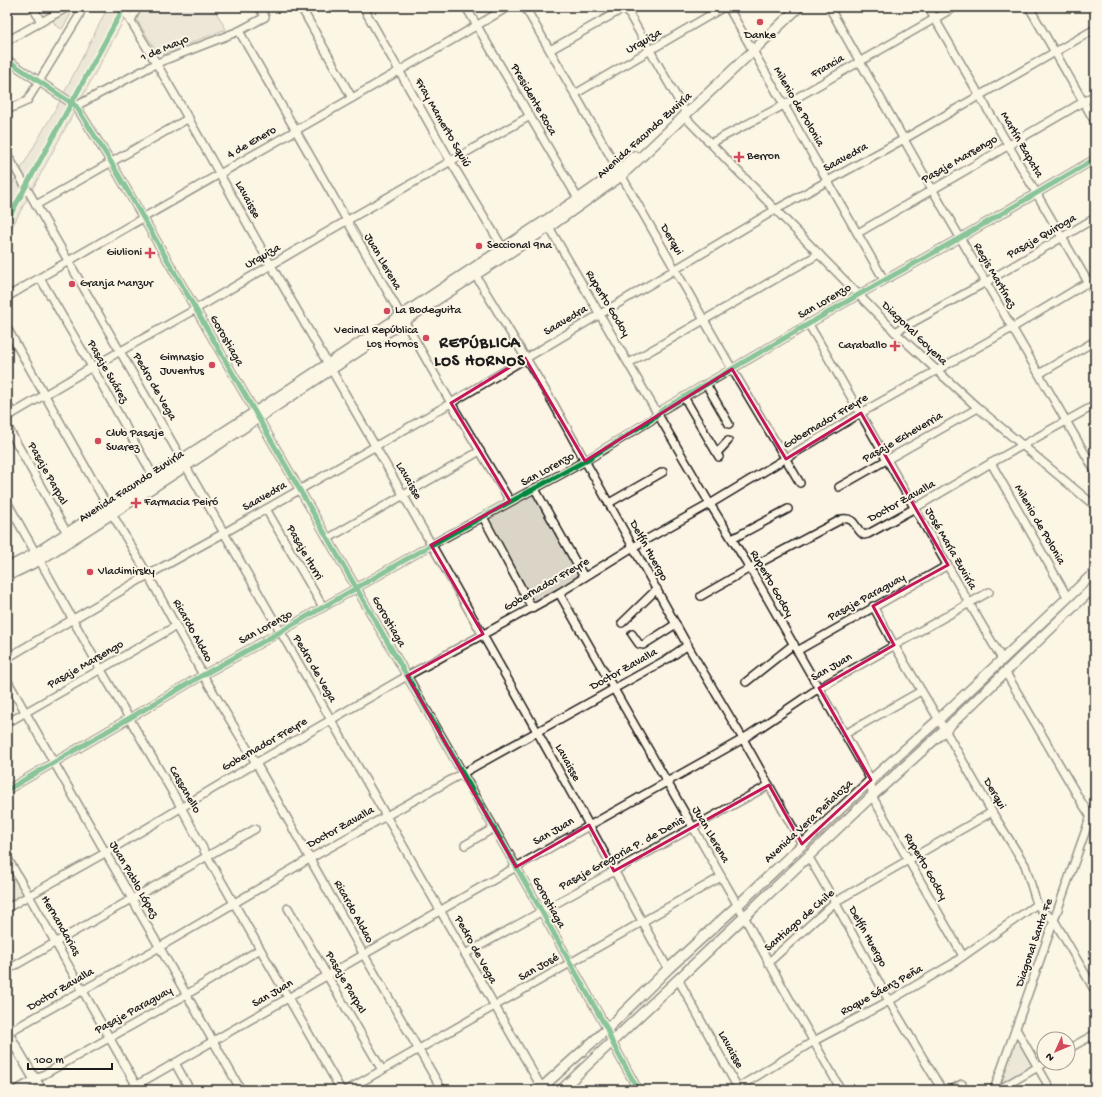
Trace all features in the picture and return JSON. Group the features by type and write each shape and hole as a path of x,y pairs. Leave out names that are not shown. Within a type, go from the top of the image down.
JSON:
{"main road":[{"name":"Avenida Facundo Zuviría","path":"7,576 257,415 402,318 474,272 549,227 580,202 620,174 752,48 791,7"},
{"name":"Avenida Facundo Zuviría","path":"752,48 799,7"},
{"name":"Avenida Facundo Zuviría","path":"474,272 503,248 580,202"},
{"name":"Avenida Facundo Zuviría","path":"7,568 38,556 67,533 110,511 154,477 184,462"},
{"name":"Avenida Vera Peñaloza","path":"541,1089 1095,572"},
{"name":"Avenida Vera Peñaloza","path":"561,1090 745,918 872,796 1006,673 1095,586"},
{"path":"7,1033 41,1090"}],"street":[{"path":"33,7 41,22"},
{"path":"7,41 68,7"},
{"path":"7,110 27,101 79,16 82,7"},
{"name":"Lavaisse","path":"122,7 189,118 271,265 483,634 668,969"},
{"path":"131,20 138,7"},
{"name":"1 de Mayo","path":"76,106 157,63 239,31 264,17 259,7"},
{"path":"301,7 352,98"},
{"name":"Fray Mamerto Squiú","path":"363,7 451,162 503,248"},
{"name":"Presidente Roca","path":"466,7 580,202"},
{"name":"4 de Enero","path":"7,298 295,130 400,72 508,7"},
{"name":"Derqui","path":"525,7 703,319 800,483"},
{"path":"550,50 626,7 685,113"},
{"name":"Urquiza","path":"575,94 724,7"},
{"name":"Milenio de Polonia","path":"728,7 884,280"},
{"name":"Regis Martínez","path":"829,7 960,238 1095,470"},
{"name":"Martín Zapata","path":"928,7 1095,294"},
{"name":"Francia","path":"711,143 784,105 955,7"},
{"path":"1029,7 1095,122"},
{"name":"Saavedra","path":"7,658 148,575 451,403 775,210 904,139 1095,29"},
{"name":"Juan Llerena","path":"239,31 346,221 510,502"},
{"path":"7,60 76,106"},
{"name":"Pasaje Marsengo","path":"858,233 1095,94"},
{"name":"Gorostiaga","path":"76,106 144,217 408,676 570,962 607,1029 612,1042 638,1090"},
{"name":"Diagonal Goyena","path":"685,113 711,143 775,210 895,332 978,408 1095,506"},
{"name":"Urquiza","path":"10,415 530,116"},
{"path":"36,204 189,118"},
{"name":"Pedro de Vega","path":"7,154 541,1089"},
{"name":"San Lorenzo","path":"7,790 54,764 203,675 431,545 535,489 652,420 662,410 858,294 960,238 1095,159"},
{"name":"Pasaje Quiroga","path":"895,332 986,282 1095,218"},
{"name":"Ruperto Godoy","path":"549,227 819,688 871,780 872,796 963,956"},
{"path":"629,363 703,319 819,254"},
{"name":"Delfín Huergo","path":"474,272 585,460 676,624 802,844"},
{"name":"Pasaje Suárez","path":"40,278 154,477"},
{"name":"Gobernador Freyre","path":"7,908 105,853 331,720 558,593 633,547 786,459 861,413 1012,328 1095,278"},
{"name":"José María Zuviría","path":"808,324 888,459 1002,659"},
{"name":"Ricardo Aldao","path":"7,328 110,511 148,575 203,675 311,858 364,955 442,1090"},
{"path":"1039,374 1095,341"},
{"path":"706,384 729,424"},
{"path":"684,397 718,455 728,441"},
{"path":"7,405 10,415"},
{"name":"Doctor Zavalla","path":"701,596 842,519 848,518 853,521 864,535 915,508 991,463 1095,405"},
{"name":"Pasaje Echeverria","path":"839,488 978,408"},
{"name":"Pasaje Parpal","path":"7,426 67,533"},
{"path":"329,538 480,451"},
{"name":"Milenio de Polonia","path":"991,463 1068,598"},
{"path":"609,503 662,472"},
{"path":"535,489 584,577"},
{"name":"Cassanello","path":"7,502 72,619 181,807 207,856 341,1090"},
{"name":"Pasaje Iturri","path":"266,509 323,607"},
{"path":"732,539 788,509"},
{"path":"483,517 532,608"},
{"name":"Pasaje Paraguay","path":"746,682 795,648 948,565"},
{"path":"622,622 657,590"},
{"name":"San Juan","path":"128,1090 138,1088 175,1063 589,825 743,739 819,688 989,592"},
{"name":"Juan Llerena","path":"558,593 745,918 768,963 841,1090"},
{"name":"Derqui","path":"874,606 894,645 992,812 1025,865 1037,904 1042,911 1054,920 1095,991"},
{"path":"632,634 639,644 642,645 676,624"},
{"name":"Pasaje Marsengo","path":"7,723 176,626"},
{"name":"Doctor Zavalla","path":"7,1033 158,948 311,858 669,658 688,645"},
{"path":"1006,673 1095,823"},
{"name":"Juan Pablo López","path":"7,680 240,1090"},
{"path":"845,734 921,691"},
{"name":"Pasaje Gregoria P. de Denis","path":"464,954 769,785"},
{"name":"Diagonal Santa Fe","path":"994,1090 1095,804"},
{"name":"Santiago de Chile","path":"768,963 835,902 992,812"},
{"path":"465,845 494,828"},
{"path":"7,970 255,829"},
{"name":"Delfín Huergo","path":"808,856 889,1001 942,1090"},
{"name":"Hernandarias","path":"7,857 57,942 138,1088"},
{"name":"San José","path":"347,1090 419,1051 570,962 721,877"},
{"name":"Roque Sáenz Peña","path":"737,1089 814,1041 889,1001 963,956 1037,904"},
{"name":"Pasaje Parpal","path":"288,908 382,1070"},
{"name":"Pasaje Paraguay","path":"16,1090 186,995 260,949"},
{"name":"Lavaisse","path":"678,980 737,1089"},
{"path":"1016,1029 1036,1064"},
{"path":"1076,1045 1095,1034"},
{"path":"175,1063 190,1090"},
{"path":"998,1090 1036,1068"},
{"path":"1040,1071 1051,1090"},
{"path":"951,1090 961,1087"}],"highlighted area":[{"path":"525,358 585,461 732,369 786,459 861,413 948,565 873,606 894,645 819,688 871,780 802,844 769,785 614,871 589,825 516,867 407,676 483,634 431,545 510,501 451,403"}],"shaded area":[{"path":"108,7 131,7 7,236 7,193 59,103"},
{"path":"141,7 213,7 226,29 163,54 155,49 135,17"},
{"path":"68,10 71,14 62,29 56,26 52,19"},
{"path":"533,493 581,578 535,604 487,519"},
{"path":"7,857 29,895 7,908"},
{"path":"1016,1034 1034,1065 1004,1083 1000,1081"}],"cycle path":[{"path":"7,221 124,7"},
{"path":"7,60 76,106 111,162 542,912 607,1029 612,1042 638,1090"},
{"path":"7,790 203,675 431,545 585,461 651,420 662,410 1095,159"}],"place":[{"name":"Danke","path":"760,22"},
{"name":"Berron","path":"739,157"},
{"name":"Seccional 9na","path":"479,246"},
{"name":"Giulioni","path":"150,253"},
{"name":"Granja Manzur","path":"72,284"},
{"name":"La Bodeguita","path":"387,311"},
{"name":"Vecinal República Los Hornos","path":"426,338"},
{"name":"Caraballo","path":"895,346"},
{"name":"Gimnasio Juventus","path":"212,365"},
{"name":"Club Pasaje Suarez","path":"98,441"},
{"name":"Farmacia Peiró","path":"136,503"},
{"name":"Vladimirsky","path":"90,572"}],"district":[{"name":"REPÚBLICA LOS HORNOS","path":"480,353"}]}
